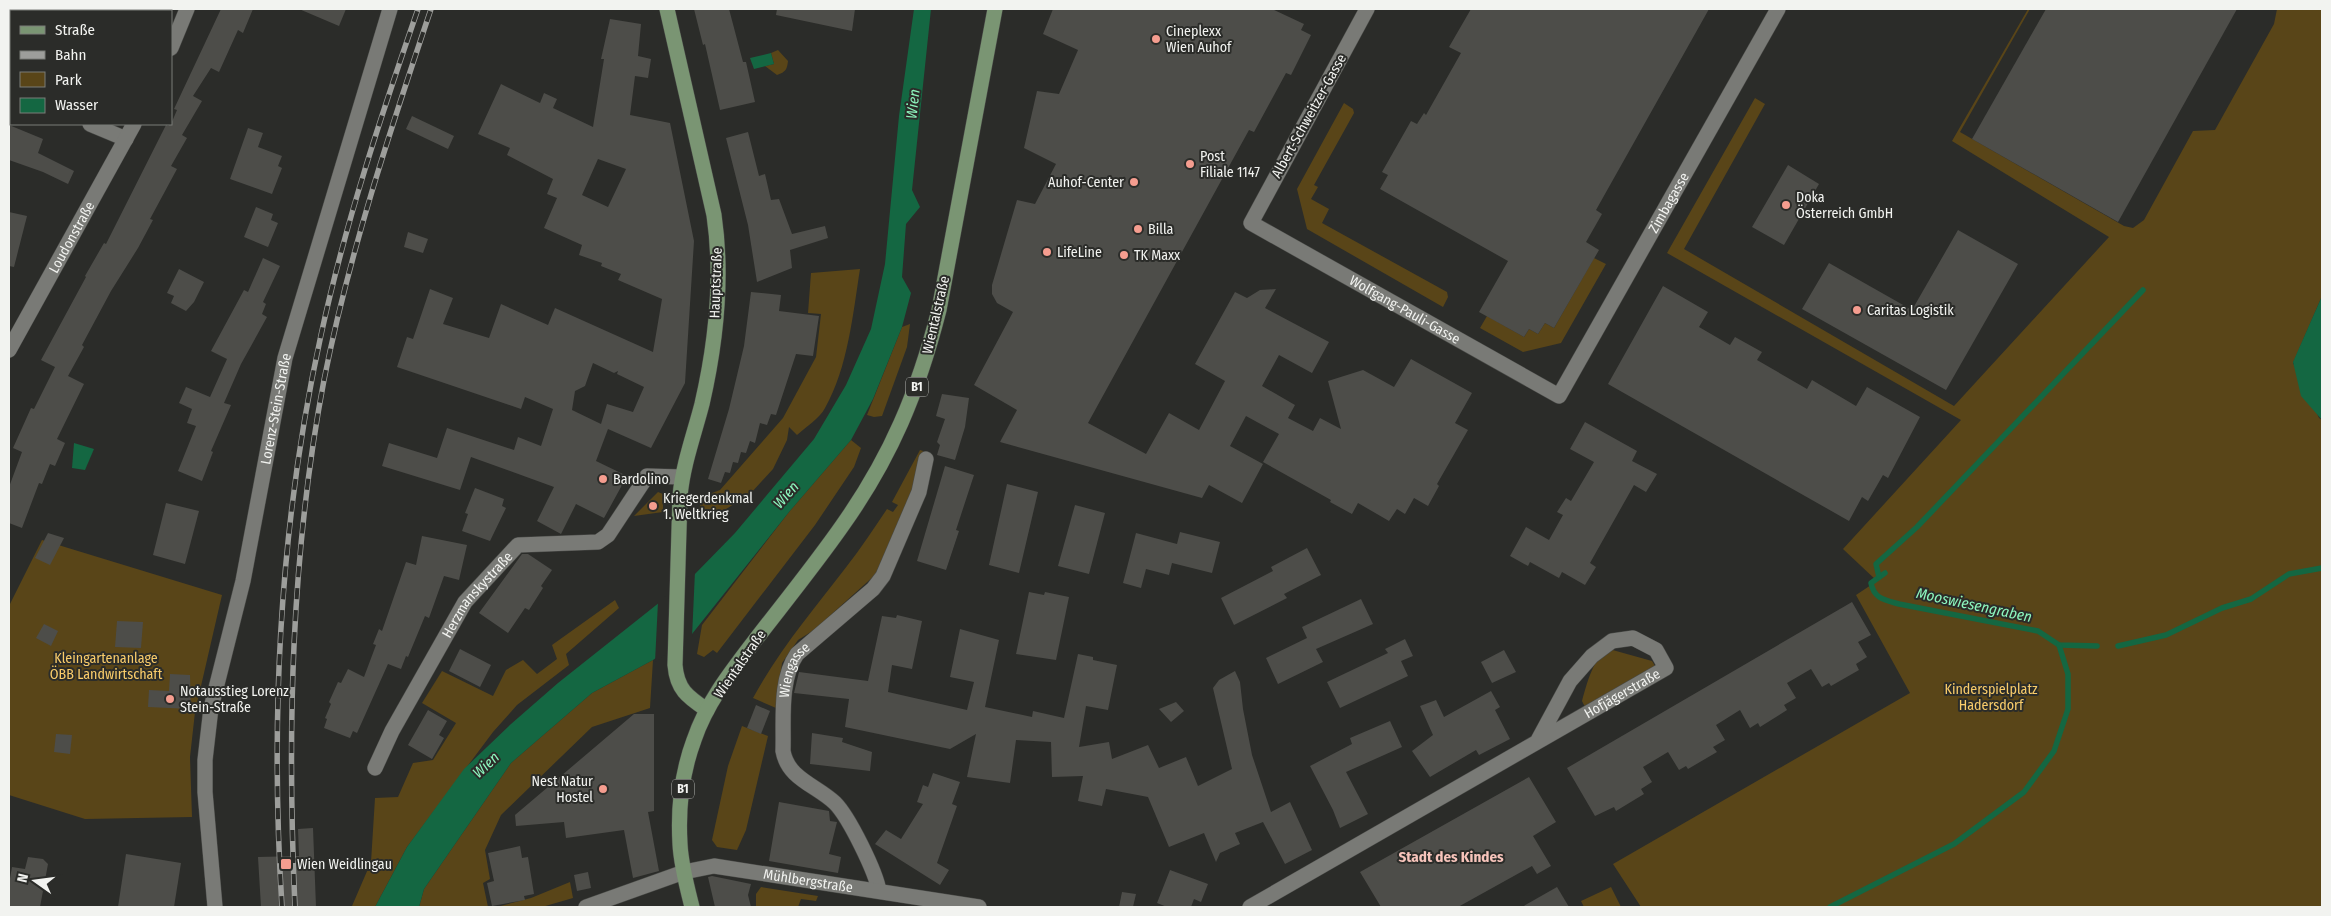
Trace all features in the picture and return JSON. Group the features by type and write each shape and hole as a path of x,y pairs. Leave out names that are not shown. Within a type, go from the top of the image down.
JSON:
{"main road":[{"name":"Hauptstraße","path":"666,9 718,239 713,341 702,404 682,477 675,665 679,686 707,710"},
{"name":"Wientalstraße","path":"707,710 734,668 842,527 877,472 904,420 927,357 939,310 995,9"},
{"name":"B1","path":"692,907 684,872 680,830 684,778 694,738 707,710"}],"street":[{"path":"172,46 188,9"},
{"name":"Lorenz-Stein-Straße","path":"215,907 205,760 211,708 243,581 285,358 390,9"},
{"name":"Albert-Schweitzer-Gasse","path":"1251,223 1367,9"},
{"name":"Zimbagasse","path":"1559,396 1778,9"},
{"path":"92,125 126,139"},
{"name":"Loudonstraße","path":"9,350 133,125"},
{"name":"Wolfgang-Pauli-Gasse","path":"1251,223 1559,396"},
{"name":"Wiengasse","path":"879,891 875,874 840,810 826,796 796,776 788,768 784,759 787,676 791,664 798,654 873,589 883,576 919,492 926,459"},
{"name":"Herzmanskystraße","path":"375,768 392,731 465,602 518,546 598,542 608,535 647,476 682,477"},
{"name":"Hofjägerstraße","path":"1250,907 1666,668 1656,650 1633,638 1612,641 1592,656 1570,681 1537,742"},
{"name":"Mühlbergstraße","path":"586,907 684,872 708,866 879,891 924,903"},
{"path":"924,903 979,907"}],"green space":[{"name":"Kinderspielplatz Hadersdorf","path":"2028,9 2030,9 1960,132 2124,226 2133,228 2144,220 2193,131 2215,130 2274,24 2277,9 2322,9 2322,296 2293,363 2319,418 2322,420 2322,907 1641,907 1613,864 1910,693 1856,595 1877,581 1843,549 1961,420 1667,253 1755,98 1765,104 1684,249 1954,406 2109,237 1952,141"},
{"path":"778,50 788,61 786,70 777,75 765,66 774,64 771,53"},
{"path":"1344,103 1353,109 1354,113 1314,185 1318,187 1311,199 1329,209 1322,223 1447,292 1448,297 1443,307 1307,229 1297,189"},
{"path":"1594,258 1606,264 1561,343 1523,352 1480,328 1487,316 1524,337 1529,329 1538,334 1545,323 1554,328"},
{"path":"860,269 852,322 844,358 833,392 823,412 797,435 789,427 787,440 773,469 751,493 720,513 698,511 704,496 720,490 783,418 816,357 821,314 808,313 811,273"},
{"path":"910,324 907,347 882,416 874,417 867,415 902,327"},
{"path":"851,440 861,448 854,467 815,525 717,653 713,650 704,657 697,654 702,625 789,512"},
{"path":"920,450 923,451 913,492 875,575 814,630 798,640 782,663 776,708 753,698 785,646 852,559 887,509 893,512 898,505 892,502"},
{"path":"658,492 663,494 663,512 634,516"},
{"name":"Kleingartenanlage ÖBB Landwirtschaft","path":"42,540 222,595 195,712 190,757 192,817 85,819 9,795 9,606"},
{"path":"615,600 619,608 566,654 569,665 517,705 493,732 407,847 375,907 352,906 371,862 375,798 398,797 413,763 433,760 456,723 422,703 442,671 493,696 506,670 523,660 537,674 557,659 552,645"},
{"path":"1609,649 1652,661 1655,666 1585,707 1582,701 1591,672 1599,658"},
{"path":"653,660 650,708 592,727 501,815 485,850 490,879 483,883 488,907 419,907 424,889 511,763 592,693"},
{"path":"742,726 768,736 746,830 737,850 717,847 712,840 728,766"},
{"path":"570,882 573,898 542,907 497,907 531,898"},
{"path":"761,887 818,896 816,901 801,899 798,907 756,907 756,894"},
{"path":"1611,887 1621,907 1584,907 1581,901"}],"water":[{"name":"Wien","path":"914,9 931,9 912,190 920,207 906,224 902,277 911,293 902,327 873,399 851,440 789,512 692,634 653,660 592,693 511,763 424,889 419,907 375,907 407,847 464,769 558,683 694,575 735,533 814,439 846,385 871,329 885,264 899,116"},
{"path":"771,53 774,64 754,69 750,58"},
{"path":"2322,296 2322,420 2301,396 2293,362"},
{"path":"74,443 94,449 85,470 72,468"}],"pier":[{"path":"695,571 692,637 655,662 658,602"}],"building":[{"path":"221,9 253,9 243,33 238,30 219,72 211,68 193,96 202,101 182,135 187,138 171,166 177,169 150,219 153,220 111,291 82,345 84,347 68,376 84,384 57,439 65,443 55,466 50,464 42,484 39,483 22,528 9,523 9,487 22,452 13,448 31,408 34,409 55,367 41,360 85,276 104,243 106,244 166,125 172,125 177,110 174,109"},
{"path":"299,9 346,9 339,26"},
{"path":"694,9 729,9 743,62 746,62 755,102 720,110 705,44 703,45"},
{"path":"777,9 855,9 852,31 776,15"},
{"path":"1053,9 1272,9 1304,24 1301,30 1311,35 1291,75 1286,73 1254,132 1249,130 1088,423 1146,454 1169,413 1199,430 1225,381 1195,364 1235,292 1247,298 1260,290 1276,289 1265,308 1329,342 1312,373 1279,355 1262,386 1295,405 1288,418 1313,431 1320,418 1341,429 1328,381 1363,370 1394,387 1411,359 1472,393 1455,423 1468,430 1437,484 1439,486 1428,506 1414,498 1405,514 1397,509 1389,521 1358,503 1352,514 1263,462 1279,434 1246,416 1230,446 1263,464 1242,503 1209,485 1202,498 1000,442 1017,410 974,385 1013,312 997,303 992,294 992,285 1017,200 1035,204 1056,164 1024,148 1037,91 1059,94 1078,50 1043,34"},
{"path":"1471,9 1709,9 1596,210 1602,214 1586,242 1599,250 1554,328 1545,323 1538,334 1529,329 1524,337 1479,312 1508,261 1380,189 1388,175 1382,172 1411,121 1417,124 1424,113 1426,115 1461,53 1449,47"},
{"path":"2046,9 2237,9 2118,222 1972,139"},
{"path":"610,19 641,24 638,56 651,59 648,78 635,76 630,115 670,123 694,241 685,383 651,448 608,429 596,461 627,476 604,518 576,504 561,534 537,521 554,487 471,457 460,490 382,466 389,443 437,458 447,428 514,450 518,437 541,446 553,409 525,397 521,409 397,367 407,337 413,339 430,289 453,298 443,324 489,338 501,304 548,325 555,308 653,352 662,299 618,280 621,274 601,266 602,263 579,255 582,245 544,228 557,198 547,194 553,179 507,155 510,148 478,134 501,84 540,103 544,93 557,99 553,108 593,127 604,59 601,59","holes":["598,159 626,169 608,207 582,195","593,363 614,373 618,371 617,374 644,387 633,412 607,404 601,424 572,410 575,391 585,386"]},
{"path":"412,116 454,136 448,149 406,129"},
{"path":"9,125 43,139 38,153 74,171 68,184 43,172 9,160"},
{"path":"248,128 263,133 258,147 282,156 278,166 282,168 272,194 230,179"},
{"path":"748,132 759,176 765,174 771,200 779,199 792,234 825,226 828,238 790,250 792,268 757,282 748,225 726,138"},
{"name":"Doka Österreich GmbH","path":"1788,165 1819,184 1784,245 1752,227"},
{"path":"256,207 273,214 271,220 278,223 268,247 244,237"},
{"path":"9,212 27,216 14,267 9,266"},
{"name":"Caritas Logistik","path":"1958,230 2018,264 1946,390 1802,309 1829,263 1912,310"},
{"path":"408,232 428,239 423,253 404,247"},
{"path":"263,258 280,266 263,302 266,304 262,314 267,317 241,364 224,403 231,405 211,451 213,452 202,481 178,471 196,426 187,423 192,409 179,403 186,387 210,397 227,359 211,351 244,290 248,292"},
{"path":"179,269 204,282 194,302 186,311 171,303 174,296 167,293"},
{"path":"1663,286 1708,312 1699,327 1730,345 1735,337 1762,352 1757,360 1807,389 1812,380 1856,406 1867,387 1920,417 1888,478 1883,475 1868,501 1862,497 1849,521 1608,384"},
{"path":"751,292 781,295 779,311 819,316 813,356 796,354 776,415 771,414 767,425 760,423 755,443 750,441 746,453 741,452 738,463 733,462 730,473 725,472 721,483 708,479 729,409 744,346"},
{"path":"942,394 969,398 965,427 955,460 937,455 940,445 937,442 945,419 936,416"},
{"path":"1585,422 1637,451 1632,461 1657,474 1646,492 1634,485 1590,563 1596,567 1585,585 1562,572 1559,578 1530,562 1528,566 1510,556 1526,527 1549,540 1563,515 1557,512 1566,498 1571,501 1594,462 1570,449"},
{"path":"945,466 974,475 956,530 959,531 946,570 917,561"},
{"path":"1007,484 1038,492 1019,573 989,565"},
{"path":"475,488 504,499 502,506 506,508 490,541 462,531 468,514 465,513"},
{"path":"166,503 199,511 185,564 153,555"},
{"path":"1075,505 1105,513 1089,574 1058,566"},
{"path":"1180,532 1220,542 1212,573 1172,563 1169,575 1146,569 1141,588 1123,583 1136,533 1177,544"},
{"path":"48,533 64,538 50,565 35,558"},
{"path":"422,536 467,545 459,580 444,576 429,618 425,616 408,657 406,656 401,669 388,664 357,733 353,731 350,738 324,728 327,719 325,718 331,704 329,702 338,682 341,683 348,669 364,677 376,645 373,644 379,629 382,631 406,562 416,565"},
{"path":"1307,548 1321,575 1284,594 1287,598 1234,625 1221,598 1273,571 1271,567"},
{"path":"522,554 528,554 552,570 541,586 543,588 529,610 525,608 508,633 479,613"},
{"path":"1029,592 1044,595 1045,592 1069,597 1056,660 1016,654"},
{"path":"1361,599 1373,624 1316,649 1323,662 1278,684 1266,658 1307,638 1302,627"},
{"path":"1852,602 1871,635 1858,642 1867,657 1856,664 1859,670 1831,686 1829,683 1822,687 1811,669 1787,683 1796,698 1784,705 1787,710 1760,727 1758,723 1750,728 1740,710 1716,725 1725,740 1713,747 1717,752 1688,769 1686,766 1679,770 1668,752 1643,767 1652,782 1641,789 1644,794 1616,811 1614,807 1595,816 1567,768"},
{"path":"897,615 922,621 912,669 892,665 888,692 967,710 974,682 950,677 960,629 999,640 985,707 1032,717 1033,711 1064,718 1078,654 1093,657 1093,660 1117,665 1108,710 1086,706 1079,747 1109,742 1112,759 1148,745 1159,768 1186,757 1198,786 1232,769 1213,688 1219,680 1235,671 1240,682 1252,755 1271,812 1290,802 1312,850 1285,864 1263,822 1235,833 1240,844 1220,853 1216,862 1204,833 1169,847 1148,797 1106,789 1102,806 1078,801 1083,776 1052,777 1051,742 1016,740 1010,783 967,777 976,734 950,749 845,727 849,699 794,693 799,672 868,681 882,616 896,618"},
{"path":"117,621 143,622 141,648 115,647"},
{"path":"44,624 58,631 51,646 36,638"},
{"path":"1405,639 1413,656 1401,661 1408,676 1340,708 1327,682 1388,653 1385,649"},
{"path":"460,649 491,665 480,687 449,671"},
{"path":"1504,650 1516,672 1492,683 1481,662"},
{"name":"Notausstieg Lorenz Stein-Straße","path":"170,674 190,675 191,709 148,707 149,690 169,691"},
{"path":"1491,691 1500,707 1495,710 1510,739 1479,755 1476,750 1430,777 1412,751 1433,735 1420,706 1436,700 1444,717"},
{"path":"1176,702 1184,711 1171,722 1159,709"},
{"path":"756,705 770,711 761,734 747,728"},
{"path":"428,710 447,721 439,735 444,738 432,759 408,745"},
{"path":"634,714 654,714 654,811 648,812 659,871 633,878 624,830 566,838 564,822 516,826 515,815"},
{"path":"1390,721 1402,747 1346,772 1368,814 1340,828 1333,810 1310,766 1352,744 1350,738"},
{"path":"812,733 843,738 842,742 872,752 870,771 810,764"},
{"path":"56,734 72,735 70,754 54,752"},
{"path":"933,773 960,782 952,804 957,806 937,863 949,870 940,885 875,844 886,830 901,839 923,804 917,802 923,785 928,787"},
{"path":"1529,777 1556,822 1533,836 1551,866 1537,874 1532,866 1458,907 1381,907 1360,872"},
{"path":"779,802 829,811 830,821 837,822 829,854 841,857 838,873 769,861"},
{"path":"313,828 316,907 261,907 258,857 299,856 298,829"},
{"path":"520,846 522,858 528,857 534,894 524,896 525,900 492,906 487,883 494,881 488,853"},
{"path":"126,854 181,863 174,907 118,907"},
{"path":"28,857 43,859 48,864 40,907 9,907 9,884 12,867 25,869"},
{"path":"1170,870 1208,884 1201,902 1194,899 1191,907 1167,907 1157,903"},
{"path":"588,872 591,888 577,891 574,875"},
{"path":"712,876 751,884 748,895 751,907 715,907 708,877"},
{"path":"1557,887 1569,907 1522,907"},
{"path":"1122,892 1136,894 1133,907 1119,907"}],"waterway":[{"path":"1879,577 1876,564 1917,527 2143,290"},
{"name":"Mooswiesengraben","path":"2118,646 2166,635 2222,608 2251,599 2289,574 2322,568"},
{"name":"Mooswiesengraben","path":"1885,573 1871,583 1877,596 1885,600 2038,631 2059,645 2097,646"},
{"path":"1830,907 1954,844 2024,792 2054,751 2068,709 2068,674 2059,645"}],"railway":[{"path":"282,907 277,764 278,692 287,548 296,477 307,405 321,335 341,252 377,130 418,9"},
{"path":"295,907 292,775 294,643 304,511 313,445 334,333 358,239 431,9"}],"place":[{"name":"Cineplexx Wien Auhof","path":"1156,39"},
{"name":"Post Filiale 1147","path":"1190,164"},
{"name":"Auhof-Center","path":"1134,182"},
{"name":"Doka Österreich GmbH","path":"1786,205"},
{"name":"Billa","path":"1138,229"},
{"name":"LifeLine","path":"1047,252"},
{"name":"TK Maxx","path":"1124,255"},
{"name":"Caritas Logistik","path":"1857,310"},
{"name":"Bardolino","path":"603,479"},
{"name":"Kriegerdenkmal 1. Weltkrieg","path":"653,506"},
{"name":"Notausstieg Lorenz Stein-Straße","path":"170,699"},
{"name":"Nest Natur Hostel","path":"603,789"},
{"name":"Wien Weidlingau","path":"286,864"}],"district":[{"name":"Stadt des Kindes","path":"1451,857"}]}
